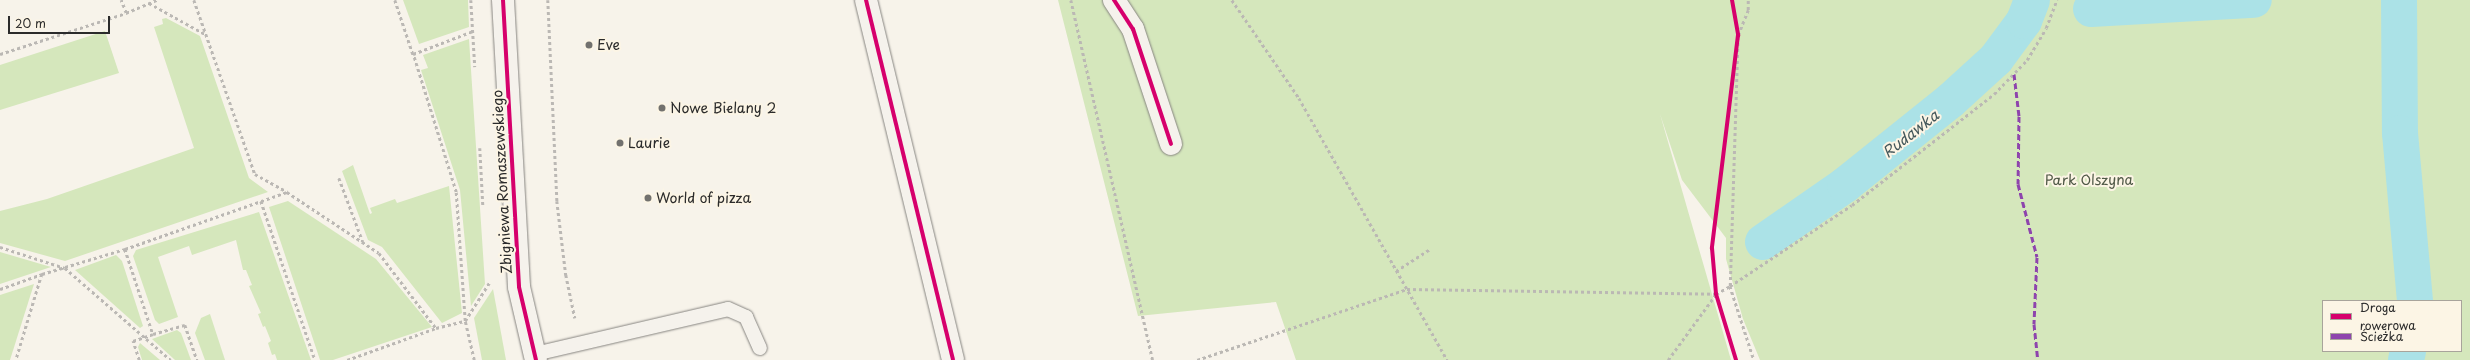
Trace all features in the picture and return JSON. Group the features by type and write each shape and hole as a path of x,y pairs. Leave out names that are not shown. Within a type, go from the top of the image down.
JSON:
{"street":[{"name":"Zbigniewa Romaszewskiego","path":"503,0 519,287 535,357"},
{"path":"866,0 953,360"},
{"path":"1114,0 1133,29 1171,144"}],"lane":[{"path":"535,357 580,343 728,309 746,317 760,348"}],"path":[{"path":"121,0 126,13"},
{"path":"0,54 126,13 157,0"},
{"path":"194,0 255,174 288,192 379,253 436,328"},
{"path":"395,0 456,192 464,321 474,360"},
{"path":"471,0 476,69"},
{"path":"548,0 557,201 566,275 580,343"},
{"path":"1071,0 1153,360"},
{"path":"1232,0 1299,98 1447,360"},
{"path":"1730,98 1738,35 1748,10 1748,0"},
{"path":"1668,360 1716,294 1852,205 1994,94 2027,60 2046,28 2057,0"},
{"path":"149,3 206,34"},
{"path":"413,54 473,31"},
{"path":"1738,35 1730,286 1754,360"},
{"path":"480,144 484,212"},
{"path":"339,178 363,242"},
{"path":"0,289 42,274 125,249 288,192"},
{"path":"261,201 315,360"},
{"path":"0,247 65,268 170,360"},
{"path":"125,249 153,334"},
{"path":"1396,271 1430,249"},
{"path":"16,360 42,274"},
{"path":"347,360 436,328 464,321 490,282"},
{"path":"1715,286 1718,301"},
{"path":"1197,360 1407,289 1716,294"},
{"path":"139,360 133,341 185,326 197,360"}],"green space":[{"path":"403,0 468,0 469,27 419,44"},
{"name":"Park Olszyna","path":"1058,0 2470,0 2470,360 1760,360 1743,319 1726,259 1726,238 1682,180 1660,114 1731,360 1296,360 1276,302 1138,316"},
{"path":"166,18 200,36 249,178 268,192 65,261 0,243 0,211 47,199 194,148 154,27 163,24 162,19"},
{"path":"105,31 119,73 0,110 0,65"},
{"path":"469,39 485,284 471,306 460,190 421,70 428,68 423,55"},
{"path":"353,165 370,214 372,213 370,208 395,199 397,203 449,186 462,313 442,323 382,247 368,240 342,171"},
{"path":"288,201 376,259 432,327 333,360 320,360 269,207"},
{"path":"259,212 311,360 277,360 275,354 272,355 268,343 271,341 258,314 261,313 249,286 252,285 246,270 243,270 236,240 192,255 189,246 158,257 178,317 159,324 155,320 133,256 136,250"},
{"path":"0,252 51,267 0,284"},
{"path":"116,255 122,261 143,326 140,328 75,270"},
{"path":"34,284 10,360 0,360 0,295"},
{"path":"493,289 506,360 482,360 474,318"},
{"path":"210,314 225,360 205,360 195,333 201,318"},
{"path":"177,330 181,333 191,360 175,360 152,339"},
{"path":"140,343 160,360 142,360 138,347"}],"waterway":[{"name":"Rudawka","path":"1763,242 1845,185 1950,101 1996,59 2024,21 2032,0"},
{"path":"2091,9 2254,0"},
{"path":"2399,0 2400,133 2415,300"},
{"path":"2406,360 2408,352"}],"marked path":[{"path":"2014,74 2019,116 2018,184 2037,257 2034,324 2038,360"}],"cycle path":[{"path":"503,0 519,287 536,360"},
{"path":"866,0 953,360"},
{"path":"1114,0 1133,29 1171,144"},
{"path":"1732,0 1738,35 1712,248 1716,294 1736,360"}],"place":[{"name":"Eve","path":"589,45"},
{"name":"Nowe Bielany 2","path":"662,108"},
{"name":"Laurie","path":"620,143"},
{"name":"World of pizza","path":"648,198"}]}
